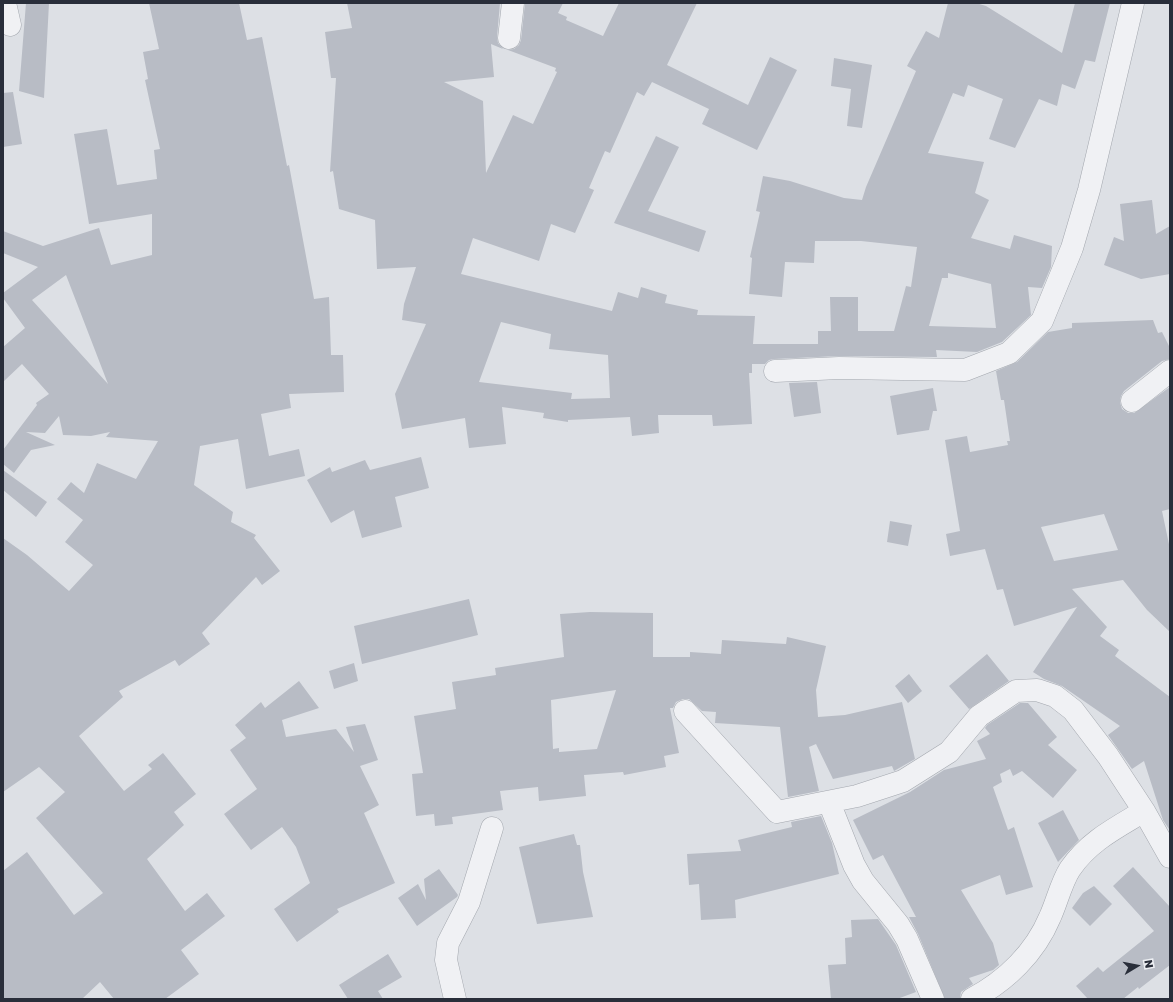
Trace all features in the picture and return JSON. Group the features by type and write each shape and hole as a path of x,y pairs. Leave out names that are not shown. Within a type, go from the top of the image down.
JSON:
{"street":[{"path":"5,3 10,25"},
{"path":"509,38 513,3"},
{"path":"776,371 839,368 965,370 1008,353 1042,321 1072,248 1089,190 1134,3"},
{"path":"1132,401 1170,371"},
{"path":"685,711 777,812 857,796 903,781 949,752 979,716 1016,691 1037,690 1055,696 1073,710 1108,756 1144,811 1170,857"},
{"path":"829,802 854,865 863,881 898,924 907,939 933,999"},
{"path":"986,996 1029,954 1042,935 1070,870 1093,842 1144,811"},
{"path":"456,999 450,982 446,960 448,943 469,902 492,828"}],"building":[{"path":"26,3 49,3 44,98 19,91"},
{"path":"149,3 239,3 247,40 262,37 287,166 289,165 314,299 329,297 331,355 343,355 344,392 289,394 291,408 261,414 269,456 299,449 305,476 246,489 238,439 200,446 194,485 233,512 231,522 256,535 254,538 280,571 262,585 256,577 202,633 210,644 179,666 175,660 119,691 123,697 79,736 124,791 152,769 148,765 163,753 196,794 174,812 184,825 147,859 185,911 207,893 225,916 181,950 199,974 165,999 114,999 100,982 82,999 3,999 3,871 27,852 74,915 103,893 36,818 65,792 39,767 3,792 3,538 27,555 69,591 93,565 65,542 83,520 57,499 71,482 84,493 97,463 136,479 158,441 106,437 110,432 91,436 63,435 59,416 45,433 26,432 55,445 31,450 14,473 3,464 3,450 37,405 36,403 49,394 22,364 3,382 3,347 25,328 3,298 3,293 38,267 3,253 3,231 43,246 99,228 111,265 152,255 152,214 89,224 74,134 107,129 117,185 157,179 154,150 160,149 145,80 148,79 143,52 159,49","holes":["66,275 108,384 32,300"]},
{"path":"347,3 500,3 497,37 498,43 503,49 491,44 494,77 444,82 483,101 486,173 513,115 533,124 557,72 555,71 556,68 508,50 514,49 519,45 521,40 525,3 563,3 558,13 567,17 566,20 603,36 619,3 697,3 667,65 748,105 770,57 797,70 757,150 702,124 709,109 652,82 644,96 637,92 610,153 605,151 589,188 594,190 575,233 551,224 539,261 473,238 461,274 612,311 618,292 638,298 641,287 667,295 665,303 698,310 697,315 755,316 753,344 818,344 818,331 831,331 830,297 858,297 858,331 894,331 906,286 911,287 917,247 861,241 815,241 814,263 785,262 782,297 749,294 752,258 750,257 760,212 756,211 763,176 790,181 844,198 862,200 866,187 916,71 907,66 926,31 939,38 948,3 976,3 986,6 1062,53 1075,3 1110,3 1095,62 1085,60 1075,89 1062,84 1057,106 1039,99 1015,148 989,139 1003,99 968,85 964,97 953,93 928,153 984,162 975,193 989,200 971,238 1010,249 1014,235 1052,246 1051,267 1042,288 1028,287 1031,315 1002,342 977,352 936,350 937,357 838,356 774,359 769,360 765,364 752,364 752,373 749,373 752,424 713,426 712,415 658,415 659,433 632,436 630,417 568,420 568,422 543,418 544,413 502,407 506,444 469,448 465,418 402,429 395,394 426,324 402,320 404,304 416,267 377,269 375,220 339,209 333,171 330,172 336,78 331,78 325,32 352,28","holes":["948,273 991,284 996,328 929,326 942,278 948,278","501,322 551,334 549,349 608,355 610,398 571,399 572,393 479,382"]},
{"path":"834,58 872,65 862,128 847,126 851,89 831,86"},
{"path":"13,92 22,144 3,147 3,93"},
{"path":"656,136 679,147 648,211 706,231 699,252 614,223"},
{"path":"1152,200 1156,234 1170,226 1170,274 1141,279 1104,265 1114,237 1124,241 1120,204"},
{"path":"1153,320 1158,333 1162,332 1170,348 1170,359 1162,361 1124,391 1120,402 1122,409 1128,413 1134,413 1170,387 1170,509 1162,511 1170,549 1170,632 1147,610 1123,580 1072,589 1107,627 1100,636 1119,650 1115,656 1170,697 1169,829 1163,820 1144,761 1132,769 1108,735 1120,726 1062,686 1044,679 1033,672 1077,607 1014,626 1003,589 997,590 985,549 950,556 946,534 960,531 945,440 967,436 970,452 1008,445 1007,441 1010,441 1004,400 1001,400 996,371 1017,362 1048,332 1072,328 1072,323","holes":["1104,514 1118,550 1054,561 1041,527"]},
{"path":"817,382 821,413 794,417 789,383"},
{"path":"933,388 937,411 933,411 929,430 897,435 890,396"},
{"path":"421,457 429,488 395,497 402,527 362,538 354,510 331,523 307,480 330,467 332,472 365,460 370,470"},
{"path":"3,470 47,502 36,517 3,490"},
{"path":"890,521 912,525 908,546 887,542"},
{"path":"469,599 478,635 362,664 354,626"},
{"path":"590,612 653,613 653,657 690,657 690,652 721,654 722,640 786,644 787,637 826,646 816,690 818,717 845,715 902,702 915,759 894,771 892,766 833,779 816,744 809,747 819,791 788,797 780,727 715,723 716,712 702,711 689,699 683,699 676,702 673,708 670,708 679,753 664,756 666,767 624,775 623,772 584,775 586,796 539,801 538,787 500,791 503,810 452,817 453,824 435,826 434,814 416,816 412,774 423,773 414,716 456,709 452,682 496,675 495,668 564,657 560,614","holes":["616,690 597,749 559,752 559,748 553,749 551,700"]},
{"path":"987,654 1009,681 969,709 949,686"},
{"path":"354,663 358,681 334,689 329,671"},
{"path":"909,674 922,691 908,703 895,686"},
{"path":"299,681 319,708 282,720 286,737 336,729 354,752 346,727 365,724 378,760 360,766 379,805 364,813 395,883 337,909 339,912 297,942 274,909 310,883 296,847 282,827 251,850 224,814 257,789 230,750 246,738 235,725 261,702 265,708"},
{"path":"1020,703 1028,703 1057,737 1048,745 1077,770 1053,798 1022,771 1013,776 1010,769 1000,774 1002,782 993,787 1008,830 1014,827 1033,887 1006,895 1000,875 961,890 993,943 999,965 993,970 969,978 973,984 961,992 960,999 945,999 918,934 909,917 916,917 883,855 873,860 853,820 910,792 944,770 986,759 977,741 990,734 985,728 987,725"},
{"path":"1063,810 1079,840 1058,862 1038,823"},
{"path":"821,816 832,843 839,874 735,900 736,918 701,920 699,884 689,885 687,854 741,851 738,840 792,827 791,822"},
{"path":"574,834 577,845 580,845 583,872 593,917 537,924 519,847"},
{"path":"1133,867 1170,907 1170,965 1139,989 1138,987 1123,999 1088,999 1076,986 1098,967 1103,972 1154,931 1113,886"},
{"path":"439,869 458,895 417,926 398,898 418,884 426,900 424,879"},
{"path":"1094,886 1112,904 1090,926 1072,908 1083,893"},
{"path":"878,919 896,945 916,992 897,999 831,999 828,965 846,964 845,938 852,937 851,920"},
{"path":"388,954 402,977 378,991 383,999 348,999 339,985"}]}
